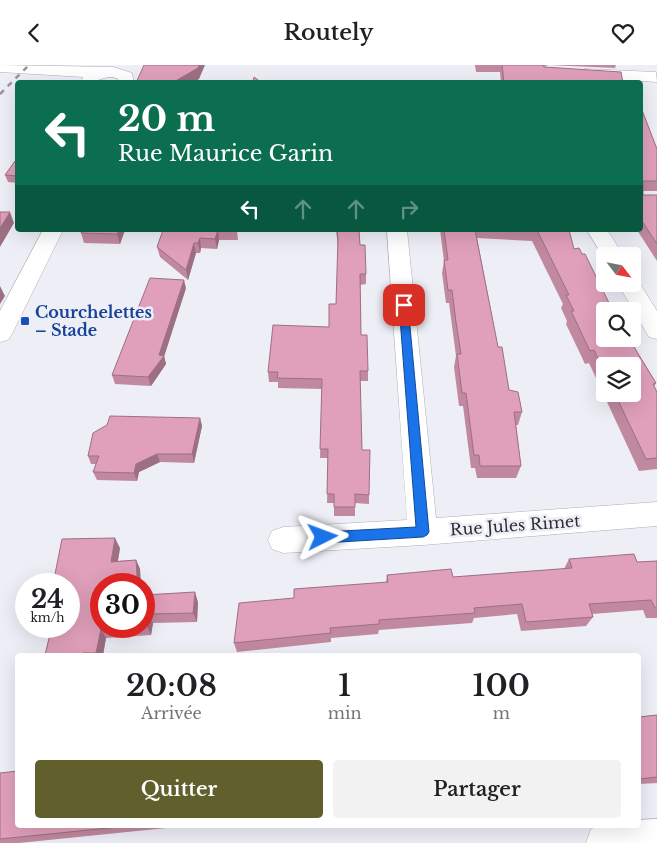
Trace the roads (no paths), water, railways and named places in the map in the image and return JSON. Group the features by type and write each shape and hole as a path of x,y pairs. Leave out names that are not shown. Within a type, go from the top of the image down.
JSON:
{"street":[{"path":"0,67 36,71 107,72 126,75 140,65"},
{"path":"36,71 70,80"},
{"path":"91,80 94,76 107,72"},
{"path":"568,73 655,74"},
{"path":"0,334 52,232"},
{"path":"397,232 423,532"},
{"path":"598,232 607,247"},
{"path":"634,293 657,331"},
{"name":"Rue Jules Rimet","path":"283,540 423,532 657,514"},
{"path":"604,843 657,838"}],"railway":[{"path":"0,94 29,65"}],"place":[{"name":"Courchelettes – Stade","path":"25,321"}]}
